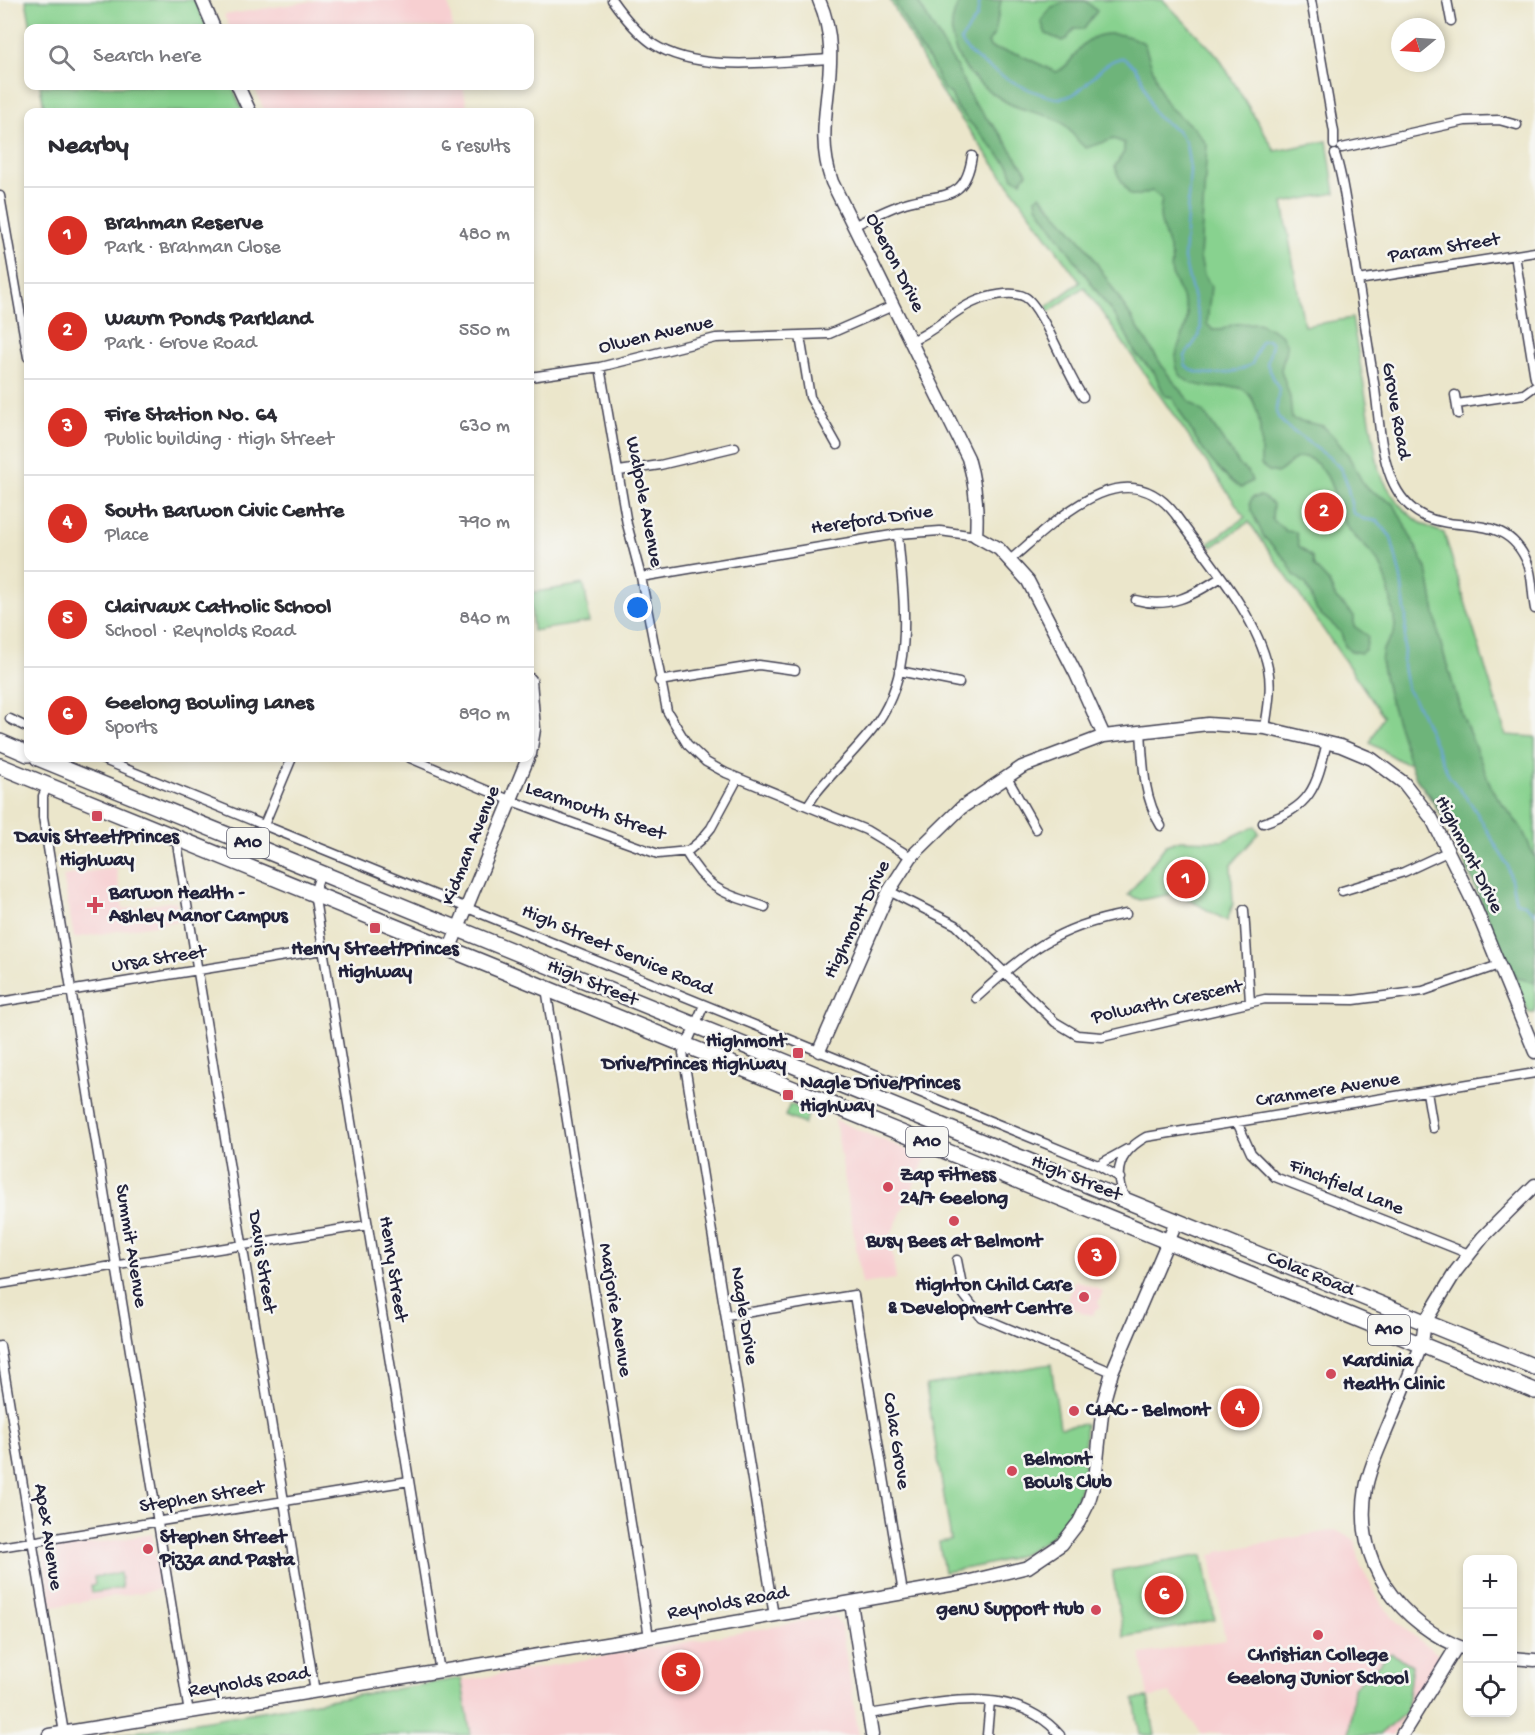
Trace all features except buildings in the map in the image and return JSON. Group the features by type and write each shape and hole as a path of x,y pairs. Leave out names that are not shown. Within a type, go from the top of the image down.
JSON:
{"highway":[{"path":"0,742 24,752"},
{"name":"High Street","path":"60,762 321,872 1177,1220"},
{"path":"48,785 65,763"},
{"name":"High Street","path":"0,766 1168,1239"},
{"name":"Colac Road","path":"1177,1220 1424,1332 1535,1391"},
{"name":"Colac Road","path":"1168,1239 1424,1332 1535,1367"}],"street":[{"path":"202,0 212,24"},
{"path":"612,0 639,33 654,45 685,57 711,62 831,59"},
{"name":"Oberon Drive","path":"819,0 828,26 831,59 823,123 823,154 832,182 968,458 975,481 978,508 976,536"},
{"name":"Grove Road","path":"1311,0 1338,149 1384,455 1398,491 1407,504 1428,519 1446,524 1490,526 1514,542 1528,566 1535,609"},
{"path":"1448,0 1451,21"},
{"path":"240,90 248,108"},
{"path":"1338,149 1465,121 1498,120 1516,125"},
{"path":"853,226 894,207 956,192 968,177 972,156"},
{"path":"0,196 24,334"},
{"name":"Param Street","path":"1358,280 1535,252"},
{"path":"1515,255 1535,378"},
{"path":"911,341 931,332 976,301 999,296 1020,295 1027,298 1036,310 1066,372 1083,397"},
{"name":"Olwen Avenue","path":"534,376 600,367 709,338 829,334 893,306"},
{"path":"800,336 810,397 837,445"},
{"name":"Walpole Avenue","path":"600,367 627,524 641,577 659,681 667,711 687,744 706,762 738,778 866,830 911,857"},
{"path":"1457,404 1524,394 1535,387"},
{"path":"619,471 660,465 735,447"},
{"path":"1010,560 1085,500 1119,489 1139,488 1150,491 1167,503 1220,578 1257,636 1264,656 1269,685 1265,728"},
{"name":"Hereford Drive","path":"641,577 898,534 940,531 976,536 1010,560 1029,581 1104,736"},
{"path":"808,805 826,780 878,721 890,700 899,671 904,613 898,534"},
{"path":"1136,600 1154,605 1174,601 1196,594 1220,578"},
{"path":"659,681 759,665 795,670"},
{"path":"899,671 959,683"},
{"name":"Kidman Avenue","path":"534,705 534,729"},
{"path":"9,719 24,726"},
{"name":"Highmont Drive","path":"819,1051 889,891 911,857 962,808 1006,776 1047,757 1104,736 1208,724 1265,728 1327,742 1372,759 1404,783 1432,819 1473,902 1535,1053"},
{"path":"1141,730 1143,768 1151,810 1161,826"},
{"path":"1263,823 1287,815 1305,801 1319,775 1327,742"},
{"name":"High Street Service Road","path":"109,762 1098,1165 1120,1179"},
{"path":"264,825 290,762"},
{"name":"Learmouth Street","path":"419,762 512,801 658,854 685,852 711,828 738,778"},
{"name":"Kidman Avenue","path":"450,948 527,762"},
{"path":"1006,776 1036,829"},
{"name":"Summit Avenue","path":"48,785 43,796 44,817 189,1713"},
{"name":"Davis Street","path":"176,837 315,1692"},
{"path":"685,852 700,875 711,885 765,908"},
{"path":"1342,891 1404,872 1447,852"},
{"name":"Henry Street","path":"321,872 314,893 440,1672"},
{"name":"Polwarth Crescent","path":"889,891 956,925 1054,1022 1066,1030 1089,1038 1119,1034 1250,1002 1287,997 1378,998 1423,991 1499,965"},
{"path":"1244,910 1250,1002"},
{"path":"976,998 1035,947 1064,931 1094,920 1126,914"},
{"name":"Ursa Street","path":"0,1002 323,950"},
{"name":"Marjorie Avenue","path":"546,987 649,1637"},
{"path":"696,1024 704,1005"},
{"name":"Nagle Drive","path":"696,1024 683,1053 774,1616"},
{"name":"Cranmere Avenue","path":"1098,1165 1156,1134 1535,1073"},
{"path":"1427,1092 1433,1128"},
{"name":"Finchfield Lane","path":"1237,1122 1251,1153 1275,1177 1469,1254"},
{"path":"1125,1198 1120,1190 1120,1163 1128,1148"},
{"path":"1402,1735 1462,1648 1425,1629 1394,1601 1372,1564 1365,1540 1363,1513 1366,1485 1424,1332 1469,1254 1514,1204 1535,1185"},
{"name":"Reynolds Road","path":"50,1735 850,1603 1019,1570 1037,1562 1062,1544 1079,1522 1095,1480 1103,1404 1112,1372 1177,1220"},
{"path":"0,1284 368,1225"},
{"path":"957,1260 964,1295 981,1317 1112,1372"},
{"name":"Colac Grove","path":"727,1316 854,1295 903,1593"},
{"name":"Apex Avenue","path":"0,1346 64,1733"},
{"name":"Stephen Street","path":"0,1547 409,1481"},
{"path":"850,1603 872,1735"},
{"path":"1517,1658 1535,1660"},
{"path":"869,1714 957,1701 990,1701 1009,1704 1033,1714 1060,1735"},
{"path":"987,1735 990,1701"}],"shaded area":[{"path":"318,0 448,0 452,24 228,24 224,15"},
{"path":"256,90 464,90 467,108 263,108"},
{"name":"Barwon Health - Ashley Manor Campus","path":"116,867 123,909 176,901 179,921 74,938 63,876"},
{"path":"835,1120 926,1158 890,1237 896,1279 862,1284"},
{"name":"Highton Child Care & Development Centre","path":"1075,1280 1103,1291 1098,1303 1101,1305 1099,1309 1096,1308 1093,1315 1080,1313 1080,1310 1070,1309 1065,1304"},
{"name":"Christian College Geelong Junior School","path":"1335,1530 1354,1539 1361,1566 1382,1605 1406,1630 1438,1654 1439,1658 1392,1735 1223,1735 1209,1732 1203,1735 1170,1693 1148,1698 1141,1654 1225,1640 1211,1555"},
{"path":"152,1534 161,1589 52,1607 43,1554 47,1548 65,1545 67,1548"},
{"path":"834,1616 841,1625 859,1735 471,1735 462,1681"}],"green space":[{"path":"26,0 195,0 205,24 30,24"},
{"path":"890,0 1163,0 1218,56 1275,151 1327,141 1335,193 1283,203 1304,326 1352,318 1379,471 1404,510 1432,529 1444,533 1506,735 1535,737 1535,1013 1529,1013 1461,852 1445,821 1418,780 1410,763 1404,763 1370,743 1383,716 1249,522 1212,547 1209,543 1245,517 1084,287 1049,312 1046,307 1080,282 940,90"},
{"path":"894,0 917,0 957,68 973,102 1002,136 1027,173 1021,181 1013,178 1009,166 957,108 951,94 943,89 930,61 920,48"},
{"path":"960,0 1001,0 995,33 988,43 991,48 1018,54 1056,72 1066,65 1086,42 1102,35 1128,36 1144,43 1162,96 1169,107 1195,129 1207,145 1200,257 1204,275 1211,286 1207,324 1213,330 1221,330 1234,324 1259,323 1281,334 1287,345 1281,370 1290,397 1292,419 1323,426 1333,436 1348,455 1365,487 1394,504 1427,569 1440,641 1462,715 1493,791 1522,829 1535,858 1535,982 1517,978 1507,963 1451,831 1435,802 1417,780 1410,763 1388,694 1381,661 1383,649 1394,634 1395,625 1387,584 1380,564 1346,525 1328,479 1317,463 1308,458 1299,458 1277,473 1261,465 1259,422 1257,411 1248,393 1236,387 1213,387 1189,382 1177,370 1177,353 1187,317 1183,299 1171,272 1172,258 1160,215 1162,199 1152,191 1130,195 1115,166 1124,152 1124,143 1114,139 1086,148 1061,122 1008,103 981,84 960,60 954,47 953,16"},
{"path":"1069,1 1086,1 1097,11 1084,29 1074,29 1067,39 1062,41 1046,34 1041,21 1052,7"},
{"path":"41,90 234,90 241,108 44,108"},
{"path":"1040,195 1085,245 1166,372 1190,402 1205,414 1241,467 1248,471 1252,481 1241,488 1210,459 1193,435 1172,397 1165,396 1154,372 1136,354 1124,330 1037,206 1036,198"},
{"path":"1261,496 1273,504 1272,519 1286,531 1296,532 1299,546 1312,557 1314,566 1328,581 1336,598 1354,616 1354,626 1368,636 1366,649 1361,653 1351,651 1345,646 1341,632 1317,611 1306,584 1294,575 1287,561 1264,537 1251,510 1250,502 1253,497"},
{"path":"584,584 590,622 534,631 534,592"},
{"path":"1255,826 1259,833 1231,865 1233,904 1227,921 1177,893 1140,900 1128,895 1166,845 1180,840 1223,841"},
{"path":"790,1104 809,1112 804,1124 785,1116"},
{"name":"Belmont Bowls Club","path":"1051,1364 1060,1427 1086,1424 1083,1475 1077,1500 1066,1521 1051,1536 1033,1548 991,1564 944,1572 939,1542 951,1540 926,1385"},
{"path":"1203,1555 1215,1620 1124,1637 1112,1571"},
{"path":"120,1573 122,1588 92,1593 91,1585 95,1584 94,1577"},
{"path":"1391,1653 1412,1665 1406,1712 1380,1735 1349,1735 1354,1687"},
{"path":"461,1678 471,1735 117,1735"},
{"path":"1148,1698 1155,1735 1140,1735 1134,1699"}],"waterway":[{"path":"980,0 977,17 961,40 966,49 990,68 1023,87 1062,98 1079,91 1106,65 1123,58 1134,66 1141,76 1153,111 1160,119 1177,130 1186,143 1190,170 1184,259 1201,327 1199,336 1185,356 1185,365 1200,373 1228,373 1252,364 1261,341 1268,340 1272,344 1267,364 1279,390 1276,411 1278,417 1287,427 1340,468 1346,480 1353,513 1363,519 1378,521 1391,537 1401,578 1406,618 1403,666 1407,689 1417,704 1449,776 1472,805 1508,866 1516,902 1525,904 1535,913"}],"place":[{"name":"Waurn Ponds Parkland","path":"1324,512"},
{"name":"Davis Street/Princes Highway","path":"97,816"},
{"name":"Brahman Reserve","path":"1186,879"},
{"name":"Barwon Health - Ashley Manor Campus","path":"95,905"},
{"name":"Henry Street/Princes Highway","path":"375,928"},
{"name":"Highmont Drive/Princes Highway","path":"798,1053"},
{"name":"Nagle Drive/Princes Highway","path":"788,1095"},
{"name":"Zap Fitness 24/7 Geelong","path":"888,1187"},
{"name":"Busy Bees at Belmont","path":"954,1221"},
{"name":"Fire Station No. 64","path":"1097,1257"},
{"name":"Highton Child Care & Development Centre","path":"1084,1297"},
{"name":"Kardinia Health Clinic","path":"1331,1374"},
{"name":"South Barwon Civic Centre","path":"1240,1408"},
{"name":"CLAC - Belmont","path":"1074,1411"},
{"name":"Belmont Bowls Club","path":"1012,1471"},
{"name":"Stephen Street Pizza and Pasta","path":"148,1549"},
{"name":"Geelong Bowling Lanes","path":"1164,1595"},
{"name":"genU Support Hub","path":"1096,1610"},
{"name":"Christian College Geelong Junior School","path":"1318,1635"},
{"name":"Clairvaux Catholic School","path":"681,1672"}]}
